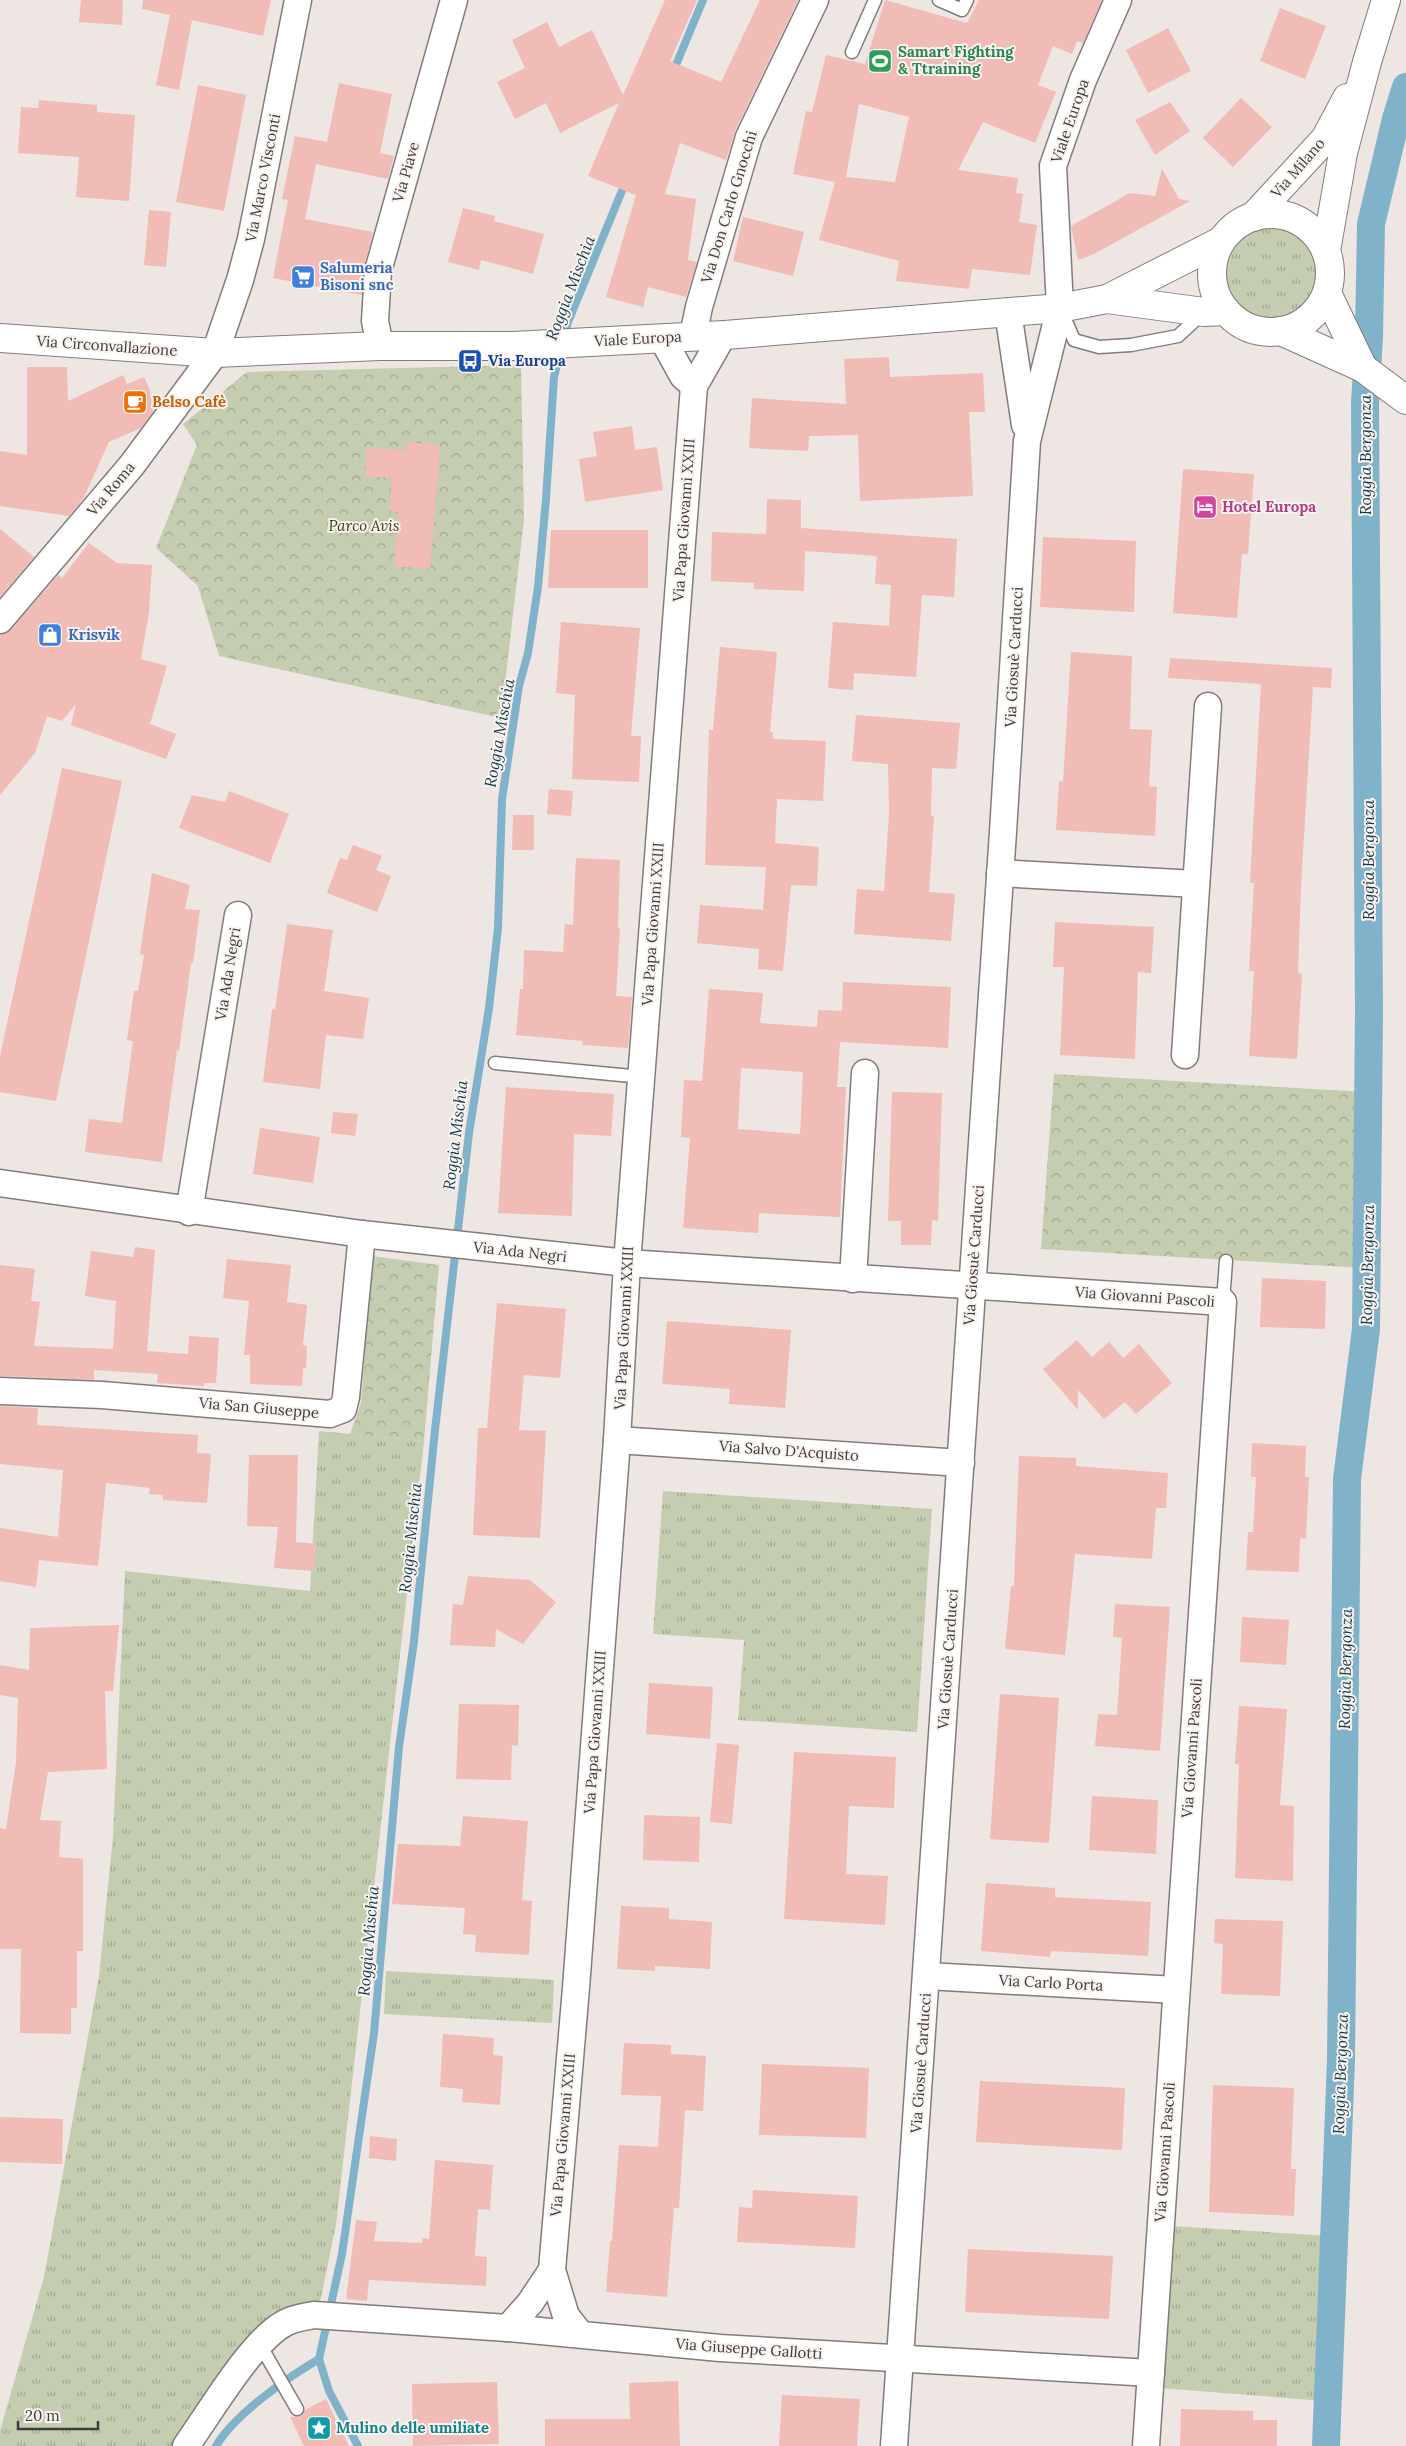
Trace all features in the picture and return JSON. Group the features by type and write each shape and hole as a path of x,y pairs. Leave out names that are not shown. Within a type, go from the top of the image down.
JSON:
{"street":[{"name":"Via Marco Visconti","path":"214,354 240,280 251,239 298,0"},
{"name":"Via Piave","path":"380,346 376,322 378,271 454,0"},
{"name":"Via Don Carlo Gnocchi","path":"693,336 698,307 749,137 815,0"},
{"name":"Viale Europa","path":"1060,308 1053,166 1083,80 1118,0"},
{"name":"Via Milano","path":"1326,251 1344,153 1367,62 1386,0"},
{"name":"Via Milano","path":"1253,217 1325,139 1367,62"},
{"path":"1281,331 1296,326 1309,318 1320,306 1326,292 1329,268 1326,251 1310,229 1292,219 1273,215 1253,217 1239,224 1222,241 1214,255 1212,269 1215,311 1252,329 1281,331 1363,368 1405,397"},
{"name":"Viale Europa","path":"214,354 380,346 562,343 723,335 1060,308 1107,299 1222,241"},
{"path":"1326,292 1363,368"},
{"name":"Viale Europa","path":"1107,299 1215,311"},
{"name":"Via Giosuè Carducci","path":"894,2446 927,1976 1027,441 1060,308"},
{"name":"Via Giosuè Carducci","path":"1008,312 1027,441"},
{"path":"662,338 683,376 694,386 723,335"},
{"name":"Via Circonvallazione","path":"0,338 214,354"},
{"name":"Via Roma","path":"0,620 132,465 214,354"},
{"name":"Via Papa Giovanni XXIII","path":"552,2270 617,1440 627,1263 694,386"},
{"path":"1185,1055 1208,706"},
{"path":"1000,873 1196,884"},
{"name":"Via Ada Negri","path":"189,1212 238,915"},
{"path":"852,1279 865,1073"},
{"name":"Via Ada Negri","path":"0,1183 189,1212 457,1245 627,1263 972,1287"},
{"name":"Via San Giuseppe","path":"0,1391 102,1395 330,1414 342,1409 346,1397 362,1234"},
{"name":"Via Giovanni Pascoli","path":"972,1287 1223,1302 1146,2446"},
{"name":"Via Salvo D'Acquisto","path":"617,1440 961,1463"},
{"name":"Via Carlo Porta","path":"927,1976 1176,1990"},
{"path":"508,2328 530,2303 552,2270"},
{"path":"552,2270 566,2316 580,2334"},
{"name":"Via Giuseppe Gallotti","path":"259,2343 284,2323 314,2315 347,2316 580,2334 720,2348 1151,2373"},
{"path":"186,2446 259,2343"}],"lane":[{"path":"852,52 875,0"},
{"path":"940,0 962,10 966,0"},
{"path":"1060,308 1074,340 1099,347 1131,346 1178,336 1215,311"},
{"path":"495,1063 642,1077"},
{"path":"1223,1302 1226,1261"},
{"path":"259,2343 297,2409"}],"green space":[{"path":"1270,227 1288,231 1303,240 1312,255 1316,273 1312,291 1303,306 1288,315 1270,319 1252,315 1237,306 1228,291 1224,273 1228,255 1237,240 1252,231"},
{"name":"Parco Avis","path":"521,365 524,519 501,718 219,656 198,586 156,548 197,445 183,424 247,372"},
{"path":"1054,1074 1365,1092 1364,1268 1041,1249"},
{"path":"372,1256 439,1265 424,1441 350,1434 361,1403"},
{"path":"319,1431 424,1441 336,2225 320,2302 273,2312 239,2347 178,2446 0,2446 0,2431 44,2277 99,1976 113,1836 125,1571 310,1591"},
{"path":"663,1491 932,1509 917,1732 738,1720 744,1640 653,1634"},
{"path":"386,1971 554,1980 552,2023 384,2014"},
{"path":"1172,2226 1330,2236 1325,2401 1160,2388"}],"building":[{"path":"81,0 123,0 122,25 79,22"},
{"path":"143,0 271,0 263,36 192,20 179,90 156,85 170,15 142,9"},
{"path":"665,0 697,0 670,61 721,82 760,0 798,0 735,131 726,160 680,143 665,194 696,199 688,260 697,262 686,297 648,287 643,307 606,297 636,195 588,176 619,103 560,133 546,103 515,119 497,82 525,68 512,40 547,22 559,47 592,30 623,95"},
{"path":"885,0 967,23 979,0 1102,0 1083,43 1077,41 1072,54 1053,46 1038,85 1056,92 1035,143 983,122 958,170 1018,178 1016,193 1023,194 1019,222 1037,225 1030,275 972,269 969,289 896,281 899,261 819,240 835,182 793,174 806,111 812,112 826,55 865,64","holes":["859,104 909,117 895,182 846,177"]},
{"path":"1280,8 1326,26 1305,79 1260,61"},
{"path":"1168,28 1191,71 1148,93 1126,50"},
{"path":"339,83 392,94 380,153 394,156 388,179 316,164 305,219 373,232 364,267 362,295 273,278 288,200 282,199 295,136 327,142"},
{"path":"198,85 246,95 224,211 176,202"},
{"path":"1241,98 1272,127 1233,167 1203,138"},
{"path":"39,100 97,105 97,112 135,115 129,201 76,197 79,157 18,153 21,107 38,108"},
{"path":"1170,102 1190,131 1155,155 1135,120"},
{"path":"1162,169 1179,199 1190,201 1094,254 1078,260 1071,226 1130,193 1155,196"},
{"path":"463,208 495,216 494,221 544,234 533,274 481,260 479,270 448,262"},
{"path":"149,210 171,212 166,267 144,265"},
{"path":"743,217 804,232 793,276 733,261"},
{"path":"889,357 890,377 983,373 985,412 969,412 973,496 860,501 858,435 809,436 808,451 749,448 752,398 846,404 844,359"},
{"path":"27,367 67,367 68,401 123,375 127,384 144,377 150,390 153,412 141,428 109,442 83,499 69,516 0,506 0,451 27,455"},
{"path":"632,426 635,450 657,447 663,490 585,502 579,459 597,456 593,432"},
{"path":"407,442 440,445 430,569 394,566 398,512 389,511 392,478 365,476 367,447 406,450"},
{"path":"1183,469 1254,474 1248,554 1242,554 1237,618 1173,613"},
{"path":"767,499 801,500 801,528 957,539 954,597 922,595 916,677 854,673 853,690 828,688 833,622 889,626 891,585 875,584 877,556 805,551 804,591 754,589 754,583 711,581 712,532 766,534"},
{"path":"0,529 34,557 0,597"},
{"path":"551,530 648,530 648,588 548,588"},
{"path":"1043,537 1136,541 1134,612 1040,607"},
{"path":"89,543 117,563 152,565 149,612 141,659 167,666 150,724 176,734 166,759 71,725 76,704 62,721 47,716 35,753 0,795 0,635 11,630 58,575 62,578"},
{"path":"561,622 640,628 631,736 641,736 639,782 572,779 575,695 556,693"},
{"path":"720,647 777,652 770,732 773,732 773,739 826,741 823,801 777,799 775,843 819,847 817,886 791,885 783,971 758,969 759,949 697,943 700,905 763,910 766,867 705,865 709,730 713,730"},
{"path":"1071,652 1132,656 1130,729 1152,730 1149,786 1157,787 1155,836 1056,830 1059,781 1063,782"},
{"path":"1170,658 1332,668 1331,688 1313,687 1301,886 1298,973 1302,974 1297,1059 1249,1056 1254,971 1249,971 1254,883 1250,883 1261,684 1168,678"},
{"path":"856,715 960,723 956,769 932,768 931,816 934,816 929,892 955,894 951,941 854,934 857,889 884,891 889,813 888,764 852,761"},
{"path":"62,768 122,781 56,1101 0,1092 0,1056"},
{"path":"549,789 573,791 571,816 547,814"},
{"path":"229,791 289,814 270,863 179,828 192,795 225,802"},
{"path":"513,815 534,815 534,850 512,850"},
{"path":"353,845 382,856 376,870 391,876 377,912 327,893 340,858 347,860"},
{"path":"576,858 620,860 618,928 620,928 616,996 632,997 628,1048 582,1045 583,1041 516,1035 520,989 523,989 524,950 563,952 565,924 573,925"},
{"path":"152,873 190,885 185,909 200,910 179,1051 177,1050 162,1162 85,1152 89,1119 122,1123 133,1041 127,1040 134,991 138,991 144,955 140,954"},
{"path":"1055,922 1154,927 1151,973 1138,972 1135,1059 1060,1055 1064,967 1053,967"},
{"path":"287,924 333,930 324,991 369,998 363,1039 326,1035 320,1089 263,1082 272,1009 275,1010"},
{"path":"843,982 951,987 948,1048 840,1042 837,1087 846,1087 840,1217 759,1213 758,1233 683,1228 690,1138 681,1137 684,1080 702,1081 709,989 763,993 760,1023 817,1027 818,1010 842,1011","holes":["741,1068 803,1072 800,1134 738,1129"]},
{"path":"506,1087 614,1094 611,1136 574,1134 572,1216 498,1213"},
{"path":"892,1092 942,1093 938,1221 932,1220 931,1245 901,1245 901,1221 888,1221"},
{"path":"333,1112 358,1114 355,1136 331,1133"},
{"path":"260,1128 320,1137 313,1183 253,1174"},
{"path":"135,1247 155,1250 147,1351 188,1354 189,1336 219,1338 216,1383 204,1383 204,1386 157,1383 158,1374 94,1370 94,1380 0,1376 0,1265 35,1269 31,1301 40,1302 34,1346 113,1349 116,1301 85,1296 91,1251 133,1257"},
{"path":"227,1259 291,1265 287,1302 307,1305 303,1345 307,1346 306,1368 303,1368 302,1386 250,1384 250,1355 244,1355 249,1301 223,1298"},
{"path":"1262,1278 1326,1281 1325,1329 1260,1327"},
{"path":"497,1303 566,1309 560,1378 524,1375 519,1430 546,1431 540,1538 473,1535 478,1428 487,1428"},
{"path":"667,1321 791,1330 785,1408 729,1404 730,1389 662,1384"},
{"path":"1077,1340 1092,1357 1109,1342 1123,1358 1139,1344 1172,1383 1136,1414 1125,1402 1104,1419 1078,1390 1078,1410 1043,1369"},
{"path":"0,1406 38,1408 37,1425 198,1435 197,1453 211,1454 207,1503 163,1500 163,1495 149,1494 150,1488 106,1483 98,1566 39,1560 36,1587 0,1581 0,1528 58,1537 63,1470 0,1464"},
{"path":"1252,1443 1306,1446 1305,1477 1309,1477 1306,1539 1300,1538 1299,1572 1246,1570 1248,1532 1253,1532 1256,1477 1251,1477"},
{"path":"249,1455 298,1455 296,1542 316,1544 314,1571 274,1568 278,1527 247,1526"},
{"path":"1019,1456 1076,1458 1076,1466 1168,1473 1166,1508 1156,1508 1152,1559 1075,1554 1065,1655 1005,1649 1011,1586 1014,1586"},
{"path":"468,1576 530,1580 556,1602 523,1644 496,1629 495,1647 450,1645 453,1604 463,1605"},
{"path":"1115,1604 1170,1607 1160,1751 1095,1746 1098,1714 1117,1715 1122,1638 1113,1637"},
{"path":"1242,1617 1289,1620 1286,1665 1240,1662"},
{"path":"119,1625 113,1691 105,1691 107,1769 48,1772 40,1820 61,1821 59,1857 83,1859 83,1951 77,1951 77,2008 71,2008 71,2034 20,2033 21,1949 0,1949 0,1828 6,1829 16,1762 18,1698 0,1695 0,1665 29,1670 30,1628"},
{"path":"649,1683 713,1687 710,1739 646,1734"},
{"path":"1000,1694 1059,1698 1049,1843 990,1839"},
{"path":"459,1704 519,1705 518,1746 512,1745 511,1780 456,1779"},
{"path":"1239,1706 1287,1709 1280,1805 1294,1806 1293,1881 1235,1878 1239,1764 1235,1764"},
{"path":"717,1743 739,1745 732,1824 710,1822"},
{"path":"794,1752 896,1757 894,1808 849,1806 846,1874 888,1876 885,1925 784,1919"},
{"path":"1092,1796 1158,1800 1156,1854 1089,1850"},
{"path":"644,1815 700,1817 699,1862 643,1860"},
{"path":"463,1816 528,1821 522,1900 532,1901 529,1955 475,1952 476,1935 463,1934 465,1908 392,1904 398,1844 460,1846"},
{"path":"986,1883 1055,1888 1055,1897 1151,1902 1148,1956 1051,1951 1050,1957 981,1951"},
{"path":"621,1906 669,1908 669,1919 712,1922 710,1969 655,1966 655,1971 617,1969"},
{"path":"1215,1919 1283,1921 1280,1996 1221,1994 1223,1944 1214,1943"},
{"path":"443,2034 494,2038 493,2055 503,2056 500,2105 462,2102 463,2089 440,2087"},
{"path":"624,2043 671,2045 671,2054 706,2056 703,2111 685,2110 679,2208 674,2208 667,2297 606,2292 619,2145 658,2147 661,2096 621,2095"},
{"path":"762,2064 869,2068 866,2138 759,2135"},
{"path":"980,2081 1125,2088 1122,2150 976,2142"},
{"path":"1213,2085 1294,2088 1291,2169 1296,2169 1294,2216 1209,2212"},
{"path":"0,2117 63,2119 62,2164 0,2162"},
{"path":"370,2136 397,2139 396,2161 369,2158"},
{"path":"435,2160 493,2165 490,2210 478,2209 475,2256 487,2257 486,2286 369,2280 367,2301 346,2299 356,2220 377,2222 374,2241 422,2243 422,2238 429,2239"},
{"path":"753,2190 858,2196 855,2248 737,2242 739,2207 752,2208"},
{"path":"968,2249 1113,2256 1109,2319 965,2312"},
{"path":"678,2381 680,2446 545,2446 545,2419 630,2419 629,2383"},
{"path":"497,2382 499,2444 413,2446 412,2384"},
{"path":"782,2395 860,2399 857,2446 779,2446"},
{"path":"326,2399 349,2446 304,2446 290,2417 301,2416 305,2410"},
{"path":"1181,2409 1253,2411 1253,2420 1277,2420 1277,2446 1180,2446"}],"waterway":[{"name":"Roggia Mischia","path":"673,72 703,0"},
{"name":"Roggia Bergonza","path":"1326,2446 1341,2060 1347,1479 1366,1329 1369,1011 1365,403 1369,337 1371,224 1396,119 1406,87"},
{"name":"Roggia Mischia","path":"564,338 568,322 626,181"},
{"name":"Roggia Mischia","path":"358,2446 329,2391 319,2359 342,2254 374,2033 399,1747 414,1641 435,1430 469,1133 489,1008 498,928 502,799 519,686 528,653 538,587 554,377 561,349"},
{"path":"216,2446 249,2409 277,2386 319,2359"}],"place":[{"name":"Samart Fighting & Ttraining","path":"880,61"},
{"name":"Salumeria Bisoni snc","path":"303,277"},
{"name":"Via Europa","path":"470,361"},
{"name":"Belso Cafè","path":"135,402"},
{"name":"Hotel Europa","path":"1205,507"},
{"name":"Krisvik","path":"50,635"},
{"name":"Mulino delle umiliate","path":"319,2428"}]}
